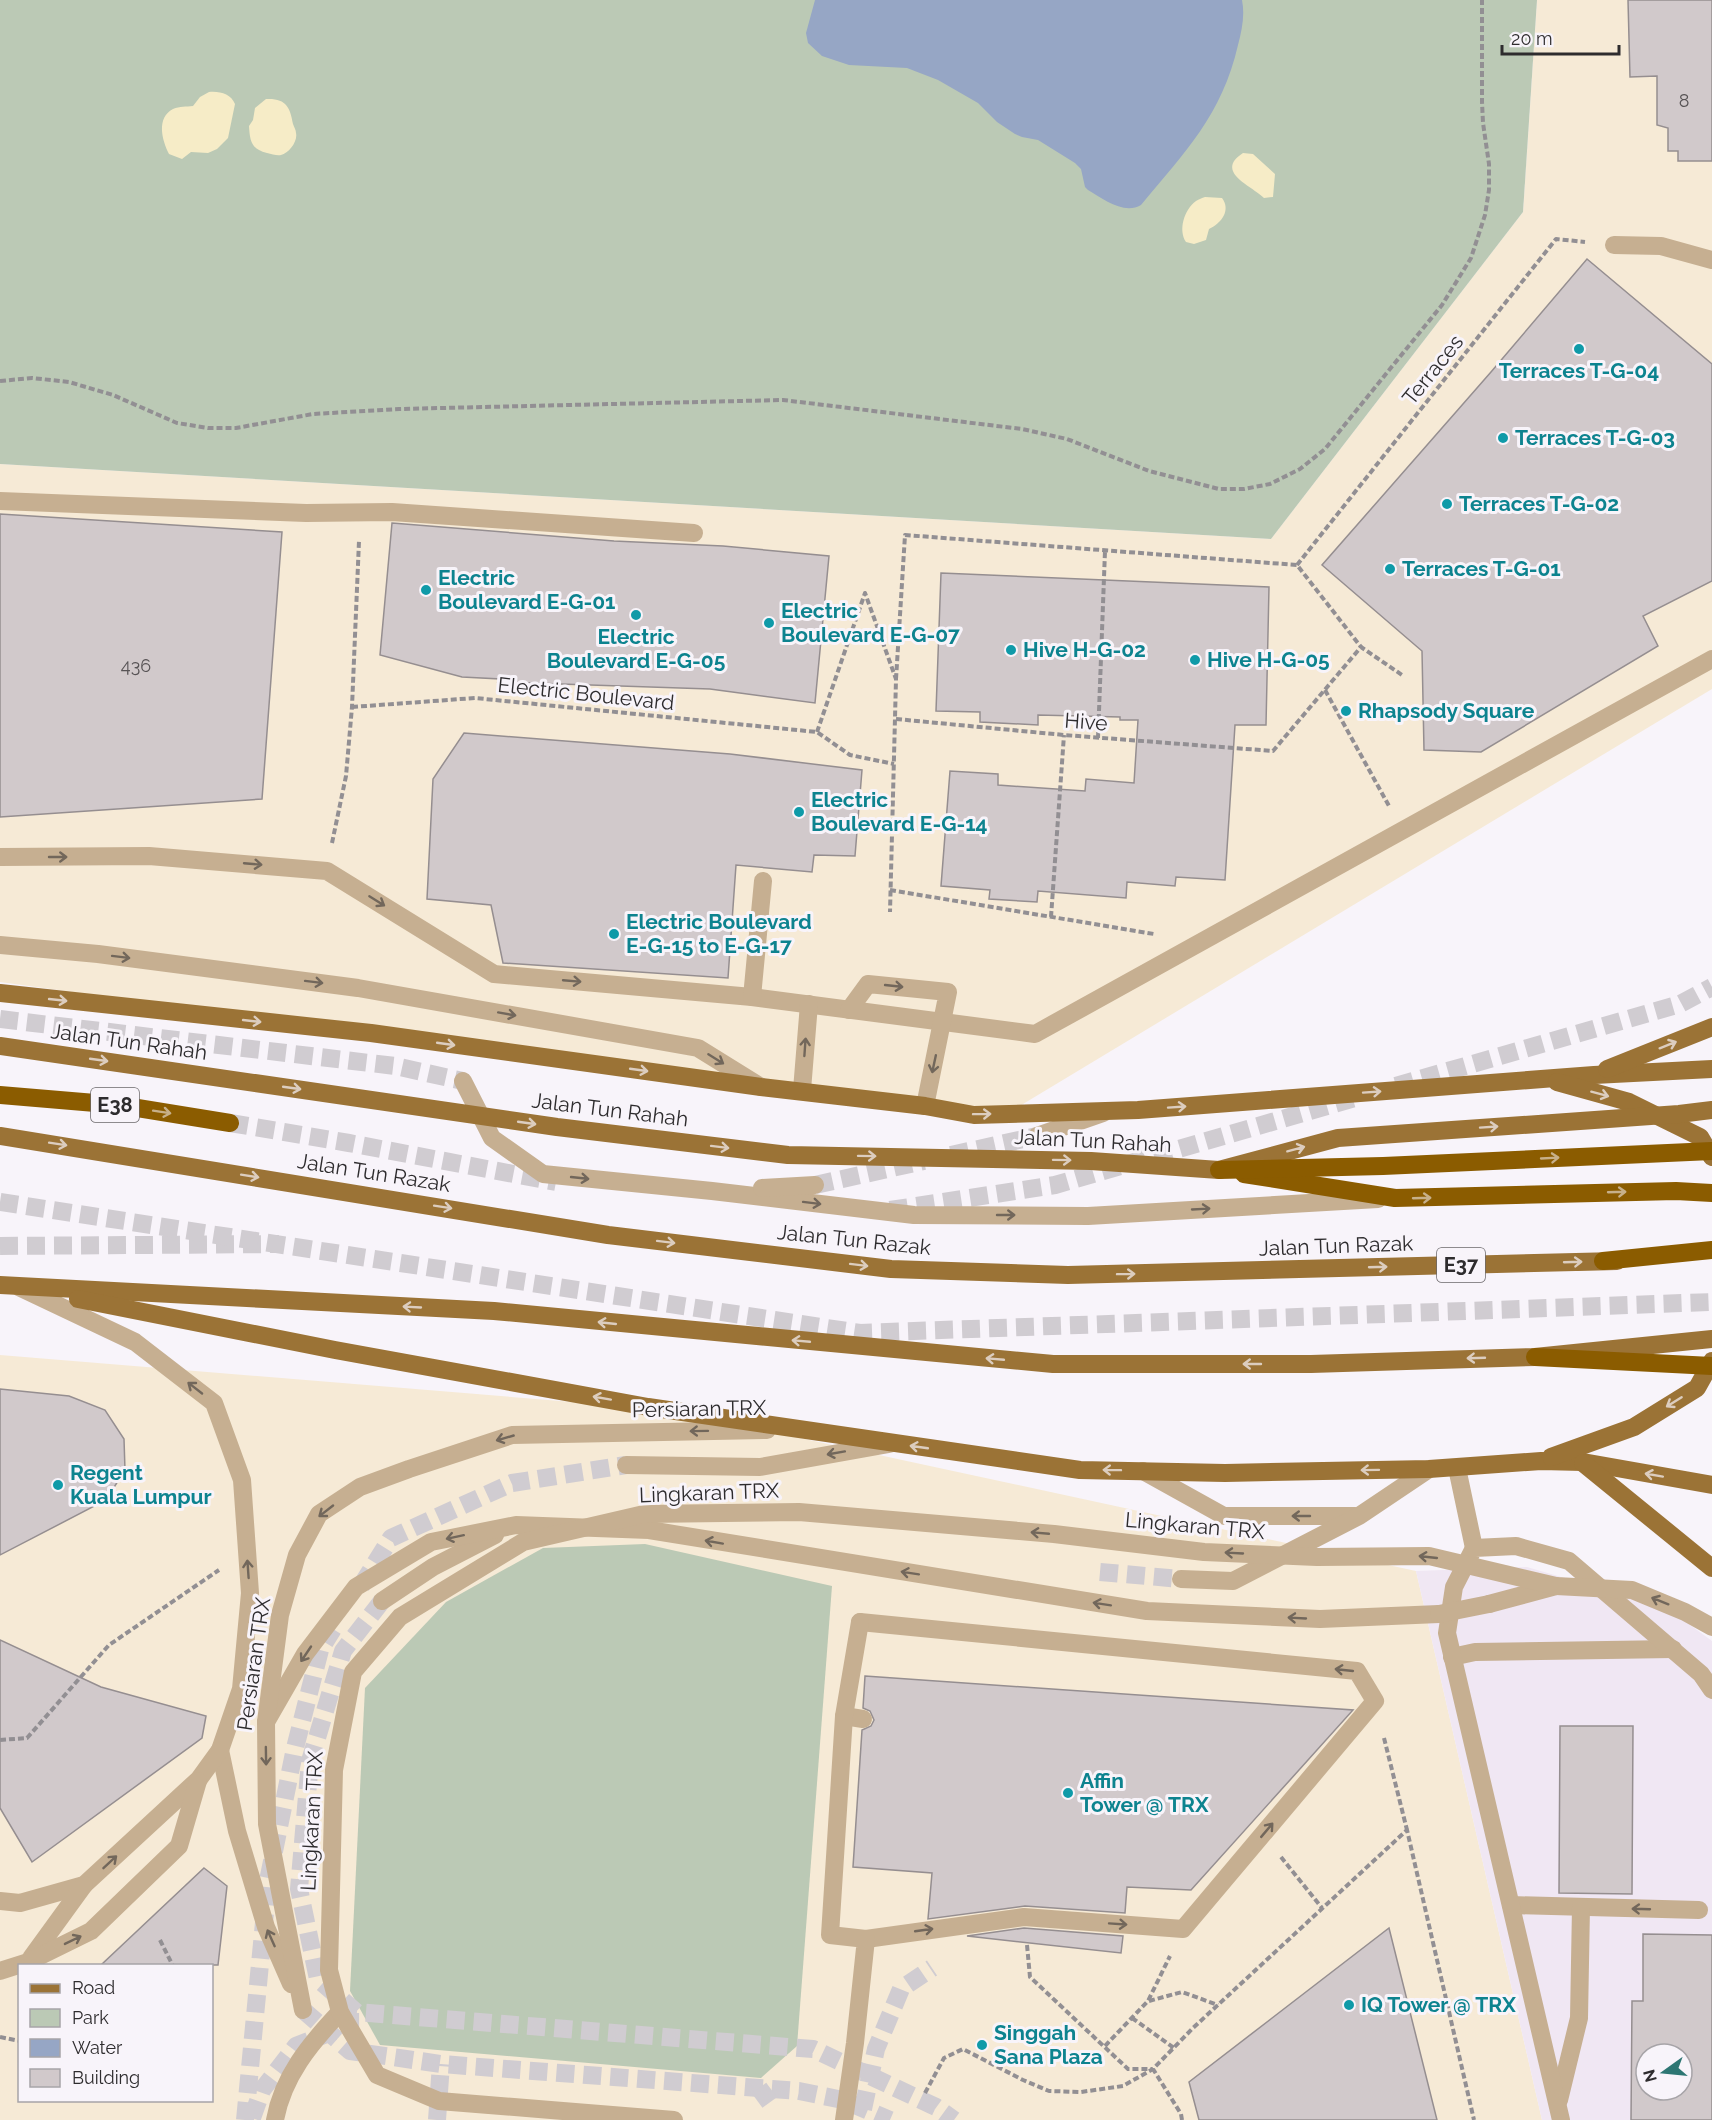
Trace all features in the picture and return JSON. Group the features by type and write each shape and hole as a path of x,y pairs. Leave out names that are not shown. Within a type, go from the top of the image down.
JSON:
{"highway":[{"name":"E38","path":"0,1095 119,1105 230,1123"},
{"path":"1219,1170 1383,1166 1712,1151"},
{"path":"1219,1170 1395,1198 1676,1191 1712,1193"},
{"path":"1676,1191 1712,1183"},
{"path":"1603,1261 1712,1250"},
{"path":"1535,1357 1712,1366"}],"main road":[{"path":"0,993 371,1034 761,1087 925,1106 974,1115 1110,1110 1594,1075 1712,1069"},
{"path":"1594,1075 1712,1027"},
{"name":"Jalan Tun Rahah","path":"0,1046 557,1127 788,1155 1091,1161 1219,1170 1338,1138 1712,1110"},
{"path":"1543,1079 1629,1102 1700,1137 1712,1157"},
{"name":"Jalan Tun Razak","path":"0,1136 608,1235 891,1269 1068,1275 1712,1258"},
{"path":"0,1285 494,1311 1053,1364 1311,1364 1535,1357 1712,1339"},
{"path":"19,1287 324,1348 648,1407 1080,1470 1225,1473 1457,1468 1541,1461 1583,1462 1712,1485"},
{"path":"1541,1461 1634,1427 1697,1388 1712,1361"},
{"path":"1583,1462 1712,1568"}],"street":[{"path":"1614,245 1661,246 1712,260"},
{"path":"0,501 306,513 392,512 694,532"},
{"path":"0,857 149,856 327,870 494,974 752,997 1035,1034 1712,659"},
{"path":"752,997 764,881"},
{"path":"0,945 98,954 358,988 698,1048 761,1087"},
{"path":"849,1010 868,984 948,992 925,1106"},
{"path":"802,1090 809,1004"},
{"path":"463,1081 492,1138 543,1174 914,1215 1088,1216 1395,1198"},
{"path":"1037,1136 1110,1110"},
{"path":"712,1191 815,1185"},
{"path":"19,1287 135,1342 214,1402 242,1480 250,1593 241,1689 220,1750 199,1779 84,1885 28,1962"},
{"name":"Persiaran TRX","path":"220,1750 237,1831 266,1927 303,2010 267,1824 266,1722 280,1615 297,1555 319,1514 360,1487 512,1435 800,1429"},
{"path":"626,1465 760,1467 894,1443"},
{"path":"1457,1468 1474,1548 1454,1587 1447,1633 1559,2112"},
{"path":"1181,1579 1233,1581 1359,1516 1429,1469"},
{"path":"1143,1471 1224,1516 1359,1516"},
{"name":"Lingkaran TRX","path":"674,2120 439,2101 377,2075 340,2012 329,1970 334,1770 353,1672 400,1617 523,1542 644,1514 799,1512 1054,1534 1204,1552 1317,1557 1429,1556 1556,1586 1632,1590 1686,1612 1712,1627"},
{"path":"382,1601 434,1567 516,1525"},
{"path":"266,1722 305,1654 356,1587 431,1542 516,1525 649,1530 771,1552 1147,1611 1320,1619 1439,1614 1490,1604 1556,1586"},
{"path":"1474,1548 1516,1546 1569,1561 1701,1674 1712,1690"},
{"path":"860,1622 1357,1671 1374,1701 1183,1929 1024,1917 866,1938 830,1935 844,1716 860,1622"},
{"path":"1452,1657 1474,1652 1672,1649"},
{"path":"844,1716 863,1719"},
{"path":"22,1964 91,1931 179,1846 199,1779"},
{"path":"0,1901 20,1903 84,1885"},
{"path":"1511,1905 1699,1910"},
{"path":"1559,2112 1579,2018 1581,1907"},
{"path":"844,2120 866,1938"},
{"path":"0,1971 18,1965"},
{"path":"275,2120 278,2103 303,2054 340,2012"}],"path":[{"path":"0,381 32,378 69,382 113,395 177,423 208,428 236,428 313,414 399,409 783,400 1022,429 1067,439 1149,471 1219,489 1244,489 1270,484 1300,469 1325,449 1442,305 1471,258 1485,215 1489,190 1489,164 1482,102 1482,0"},
{"name":"Terraces","path":"1297,565 1556,239 1614,245"},
{"path":"890,912 896,679 905,536 1297,565 1361,647 1402,675"},
{"path":"327,870 346,776 352,707 360,540"},
{"path":"1098,738 1105,551"},
{"path":"894,764 850,755 817,732 865,593 896,679"},
{"path":"1361,647 1324,690 1402,830"},
{"name":"Hive","path":"896,719 1098,738 1273,751 1324,690"},
{"name":"Electric Boulevard","path":"352,707 475,698 817,732"},
{"path":"1052,917 1064,735"},
{"path":"890,890 1203,941"},
{"path":"0,1740 27,1738 109,1645 247,1551"},
{"path":"1374,1701 1407,1830 1474,2120"},
{"path":"925,2094 944,2058 963,2049 1049,2091 1081,2092 1123,2086 1153,2069 1218,2005 1407,1830"},
{"path":"1284,1860 1322,1908"},
{"path":"1024,1917 1030,1977 1128,2069 1153,2069"},
{"path":"1105,2046 1148,2001 1183,1929"},
{"path":"160,1940 172,1964"},
{"path":"1148,2001 1182,1992 1218,2005"},
{"path":"1132,2018 1174,2048"},
{"path":"0,2037 18,2041"},
{"path":"1153,2069 1181,2114 1182,2120"}],"shaded area":[{"path":"1537,0 1712,0 1712,689 998,1119 0,982 0,464 1271,539 1523,212"},
{"path":"0,1355 671,1410 1416,1571 1542,2120 0,2120"},
{"path":"1527,1567 1667,1608 1712,1641 1712,2120 1542,2120 1416,1571"}],"green space":[{"path":"0,0 1537,0 1523,212 1271,539 0,464"},
{"path":"645,1544 832,1586 797,2046 761,2078 380,2045 350,1991 365,1688 446,1602 543,1548"}],"sand":[{"path":"209,92 225,94 235,104 228,138 217,149 208,153 191,152 182,159 169,154 162,130 164,118 173,109 193,106 200,97"},
{"path":"266,99 278,100 286,105 296,131 296,140 287,152 281,155 258,149 251,140 249,126 253,120 255,108"},
{"path":"1243,153 1253,154 1275,174 1273,197 1264,198 1233,172 1232,166 1235,160"},
{"path":"1205,197 1222,198 1226,207 1224,216 1209,229 1206,240 1194,244 1186,242 1182,232 1185,215 1196,201"}],"water":[{"path":"815,0 1242,0 1243,17 1241,34 1231,70 1212,112 1187,150 1141,205 1128,208 1114,205 1088,190 1085,187 1081,169 1075,163 1038,140 1015,134 997,122 978,103 938,80 907,68 849,65 822,56 808,43 806,33"}],"building":[{"path":"1628,0 1712,0 1712,161 1678,161 1678,151 1668,151 1668,128 1657,125 1657,76 1630,77"},
{"path":"1587,259 1712,364 1712,581 1643,616 1658,646 1481,752 1424,750 1422,651 1322,565"},
{"path":"0,514 282,532 262,799 0,817"},
{"path":"392,523 614,541 723,546 829,556 815,703 710,689 498,682 500,679 462,677 380,655"},
{"path":"941,573 1269,587 1266,725 1235,725 1225,880 1176,877 1175,886 1127,882 1126,898 1038,891 1037,902 989,899 990,890 941,886 950,771 998,774 998,785 1085,791 1086,779 1134,783 1138,720 1120,720 1120,717 1038,715 1038,725 980,722 980,712 936,711"},
{"path":"464,733 730,754 862,770 855,856 814,855 812,872 736,865 728,978 503,963 491,905 427,899 433,779"},
{"name":"Regent Kuala Lumpur","path":"0,1389 69,1396 105,1410 124,1439 125,1470 106,1500 0,1555"},
{"path":"0,1640 101,1687 206,1716 202,1738 32,1862 0,1808"},
{"name":"Affin Tower @ TRX","path":"865,1676 1353,1710 1191,1890 1127,1887 1125,1913 1025,1906 928,1919 932,1873 853,1867 862,1730 871,1726 874,1720 870,1711 863,1708"},
{"path":"1560,1726 1633,1726 1632,1894 1559,1893"},
{"path":"204,1868 227,1886 218,1965 102,1964"},
{"path":"1024,1928 1123,1936 1121,1953 967,1936"},
{"name":"IQ Tower @ TRX","path":"1389,1928 1437,2120 1199,2120 1189,2082"},
{"path":"1643,1934 1712,1935 1712,2120 1631,2120 1632,2001 1643,2001"}],"tunnel":[{"path":"1396,1086 1680,1004 1712,987"},
{"path":"0,1019 395,1066 463,1081"},
{"path":"890,1210 1055,1185 1358,1097"},
{"path":"230,1123 556,1182"},
{"path":"951,1155 1037,1136"},
{"path":"815,1185 924,1161"},
{"path":"0,1202 860,1333 1712,1302"},
{"path":"0,1246 279,1244"},
{"path":"361,1586 391,1538 512,1483 626,1465"},
{"path":"1100,1572 1181,1579"},
{"path":"382,1601 343,1651 310,1761 299,1889 318,1979 356,2012 813,2049 936,2107 954,2120"},
{"path":"245,2120 268,1881 295,1748 320,1650 333,1629"},
{"path":"863,2109 876,2049 901,1989 932,1968"},
{"path":"303,2010 350,2051 441,2064 799,2091 843,2100 890,2120"},
{"path":"252,2118 262,2090 296,2046 361,2022"},
{"path":"437,2120 441,2064"},
{"path":"759,2088 773,2107"}],"place":[{"name":"Terraces T-G-04","path":"1579,349"},
{"name":"Terraces T-G-03","path":"1503,438"},
{"name":"Terraces T-G-02","path":"1447,504"},
{"name":"Terraces T-G-01","path":"1390,569"},
{"name":"Electric Boulevard E-G-01","path":"426,590"},
{"name":"Electric Boulevard E-G-05","path":"636,615"},
{"name":"Electric Boulevard E-G-07","path":"769,623"},
{"name":"Hive H-G-02","path":"1011,650"},
{"name":"Hive H-G-05","path":"1195,660"},
{"name":"Rhapsody Square","path":"1346,711"},
{"name":"Electric Boulevard E-G-14","path":"799,812"},
{"name":"Electric Boulevard E-G-15 to E-G-17","path":"614,934"},
{"name":"Regent Kuala Lumpur","path":"58,1485"},
{"name":"Affin Tower @ TRX","path":"1068,1793"},
{"name":"IQ Tower @ TRX","path":"1349,2005"},
{"name":"Singgah Sana Plaza","path":"982,2045"}]}
